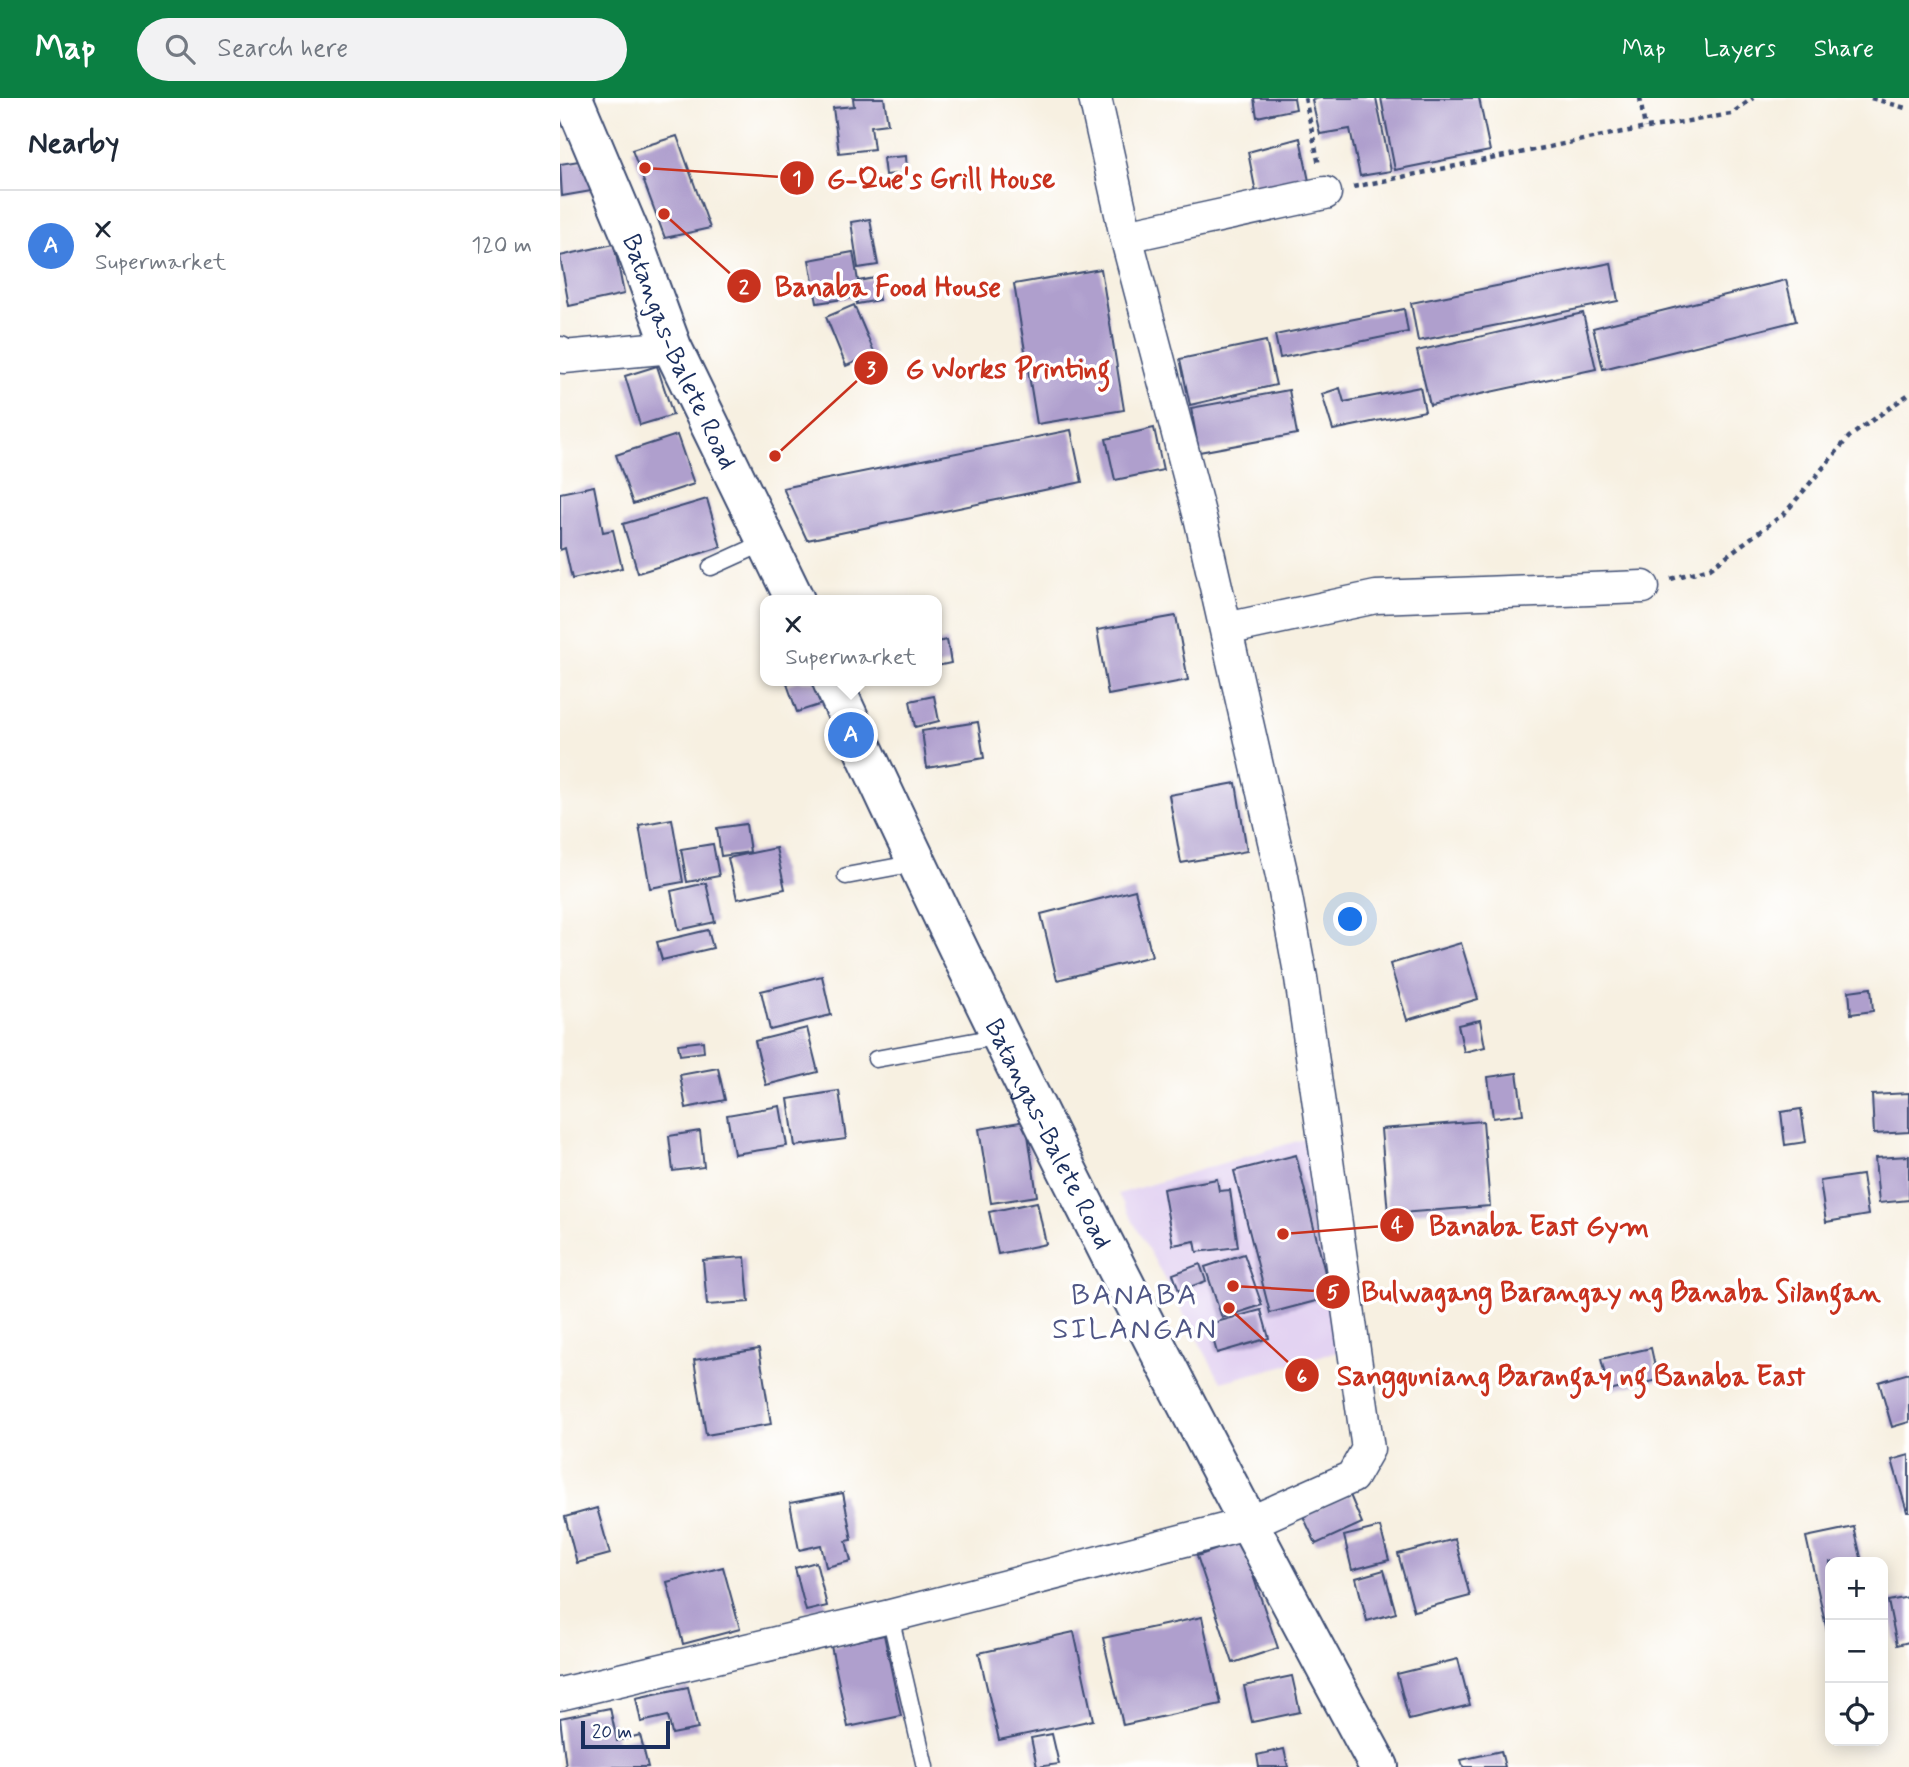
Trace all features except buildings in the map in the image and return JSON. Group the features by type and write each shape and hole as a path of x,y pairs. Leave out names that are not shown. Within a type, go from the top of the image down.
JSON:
{"main road":[{"name":"Batangas-Balete Road","path":"573,98 632,238 672,347 793,595"},
{"name":"Batangas-Balete Road","path":"834,686 916,863 1001,1036 1247,1524 1379,1767"}],"street":[{"path":"560,1694 890,1616 1247,1524 1352,1477 1368,1449 1301,978 1282,876 1201,521 1126,236 1094,98"},
{"path":"1126,236 1325,193"},
{"path":"560,353 564,357 672,347"},
{"path":"1226,629 1376,597 1643,587"}],"lane":[{"path":"711,567 768,541"},
{"path":"846,876 916,863"},
{"path":"876,1059 1001,1036"},
{"path":"890,1616 925,1767"}],"path":[{"path":"1305,98 1325,193 1646,128 1731,114 1753,98"},
{"path":"1640,98 1646,128"},
{"path":"1871,98 1909,109"},
{"path":"1643,587 1710,568 1785,513 1849,437 1909,394"}],"shaded area":[{"path":"1311,1137 1343,1350 1221,1382 1118,1194"}],"place":[{"name":"G-Que's Grill House","path":"645,168"},
{"name":"Banaba Food House","path":"664,214"},
{"name":"G Works Printing","path":"775,456"},
{"name":"X","path":"851,735"},
{"name":"Banaba East Gym","path":"1283,1234"},
{"name":"Bulwagang Barangay ng Banaba Silangan","path":"1233,1286"},
{"name":"Sangguniang Barangay ng Banaba East","path":"1229,1308"}],"district":[{"name":"BANABA SILANGAN","path":"1135,1311"}]}
